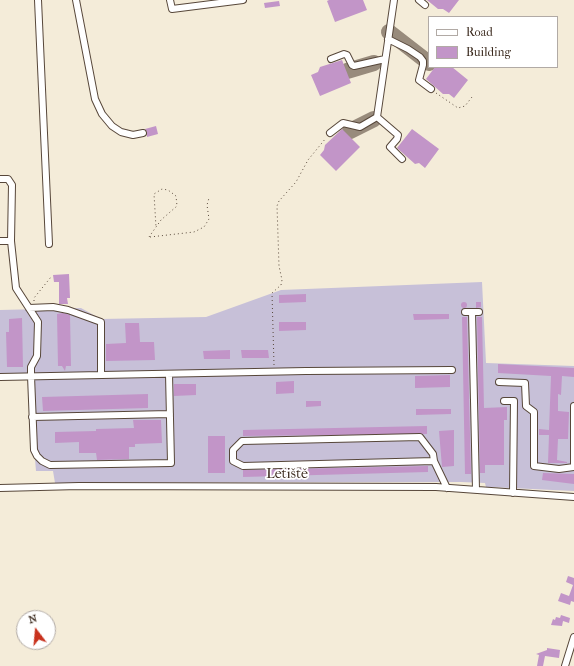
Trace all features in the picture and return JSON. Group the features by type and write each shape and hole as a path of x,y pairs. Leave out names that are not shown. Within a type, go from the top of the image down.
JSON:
{"street":[{"path":"38,0 49,244"},
{"path":"76,0 96,99 102,114 112,126 121,132 133,135 143,132"},
{"path":"170,0 172,9 241,0"},
{"path":"377,118 394,0"},
{"path":"419,0 425,5"},
{"path":"388,39 420,57 423,64 419,80 431,89"},
{"path":"331,59 344,54 347,55 354,66 385,59"},
{"path":"330,133 343,123 360,126 377,118"},
{"path":"377,118 398,135 390,148 402,159"},
{"path":"0,179 8,179 12,185 11,241 16,288 32,308 38,322 37,356 31,368 34,450 37,456 50,465 171,463 169,374"},
{"path":"0,241 11,241"},
{"path":"32,308 54,307 68,310 101,322 101,374"},
{"path":"465,312 479,312"},
{"path":"472,312 476,490"},
{"path":"0,377 306,370 452,370"},
{"path":"499,382 525,383 526,406 534,412 534,466 559,469 574,467 574,406"},
{"path":"504,401 514,401 513,493"},
{"path":"32,417 170,414"},
{"path":"434,461 243,466 233,460 234,450 242,441 420,437 433,454 434,461 447,488"},
{"name":"Letiště","path":"0,488 95,486 447,488 574,497"},
{"path":"565,666 574,637"}],"path":[{"path":"431,89 447,102 458,108 465,106 472,97"},
{"path":"273,371 272,293 281,285 282,280 279,266 279,201 296,182 308,160 330,133"},
{"path":"156,227 153,197 159,190 168,190 176,196 177,206 162,220 149,237 198,230 204,227 209,219 207,206 209,198"},
{"path":"32,308 34,298 51,277"}],"shaded area":[{"path":"482,282 486,363 574,366 574,491 486,487 485,483 461,482 55,483 53,471 36,471 28,376 0,376 0,310 81,308 101,319 206,317 281,290"}],"building":[{"path":"363,0 367,10 335,22 327,1"},
{"path":"427,0 459,0 449,13 443,9 438,9"},
{"path":"279,1 280,6 265,8 264,3"},
{"path":"342,60 351,83 320,96 311,75 318,72 320,67"},
{"path":"434,68 453,68 468,80 454,98 449,94 443,94 426,79"},
{"path":"156,126 158,134 147,137 147,132 145,129"},
{"path":"342,129 360,147 336,171 320,155 324,150 325,145"},
{"path":"412,129 439,149 425,168 419,163 415,164 397,148"},
{"path":"69,274 70,298 67,298 68,304 59,304 59,282 54,282 53,275"},
{"path":"306,294 306,302 279,303 279,295"},
{"path":"464,302 467,305 464,308 461,305"},
{"path":"476,302 481,302 481,307 476,308"},
{"path":"63,313 70,315 71,366 66,366 65,371 62,366 58,366 57,314"},
{"path":"413,314 449,314 449,319 414,320"},
{"path":"462,317 467,317 471,474 465,474"},
{"path":"477,317 482,317 484,408 507,407 507,420 504,420 504,465 485,465 485,473 480,473"},
{"path":"22,318 23,367 7,367 6,332 9,332 9,319"},
{"path":"279,322 306,322 306,330 279,331"},
{"path":"125,323 139,323 140,342 154,342 155,360 106,361 106,344 126,343"},
{"path":"230,350 230,359 204,359 203,351"},
{"path":"241,350 268,350 269,358 242,358"},
{"path":"498,364 574,368 574,377 562,376 561,395 558,394 558,411 569,412 568,439 558,439 557,460 567,463 548,463 549,435 539,435 539,429 549,430 551,376 498,373"},
{"path":"450,375 450,387 415,388 415,376"},
{"path":"294,381 294,393 276,394 276,382"},
{"path":"174,384 196,384 196,395 174,396"},
{"path":"148,394 148,408 43,411 42,397"},
{"path":"306,401 321,401 321,406 306,407"},
{"path":"416,409 451,409 451,414 416,415"},
{"path":"133,420 161,420 162,443 135,444 135,447 129,447 129,459 97,460 96,453 79,453 79,442 55,443 55,432 134,428"},
{"path":"427,426 427,434 243,436 243,430"},
{"path":"454,430 454,466 442,467 439,431"},
{"path":"208,436 225,436 225,473 208,473"},
{"path":"428,466 428,472 243,477 243,470"},
{"path":"543,473 574,474 574,484 542,480"},
{"path":"568,576 574,578 574,602 571,601 570,605 558,601 561,593 569,596 573,585 566,582"},
{"path":"561,615 570,618 569,623 563,621 562,626 551,625 553,619 555,620 556,617 560,618"},
{"path":"547,648 560,650 559,658 545,656 543,666 537,666 539,655 536,654 547,650"}],"taxiway":[{"path":"389,32 428,62"},
{"path":"347,71 374,63"},
{"path":"350,131 374,119"}]}
